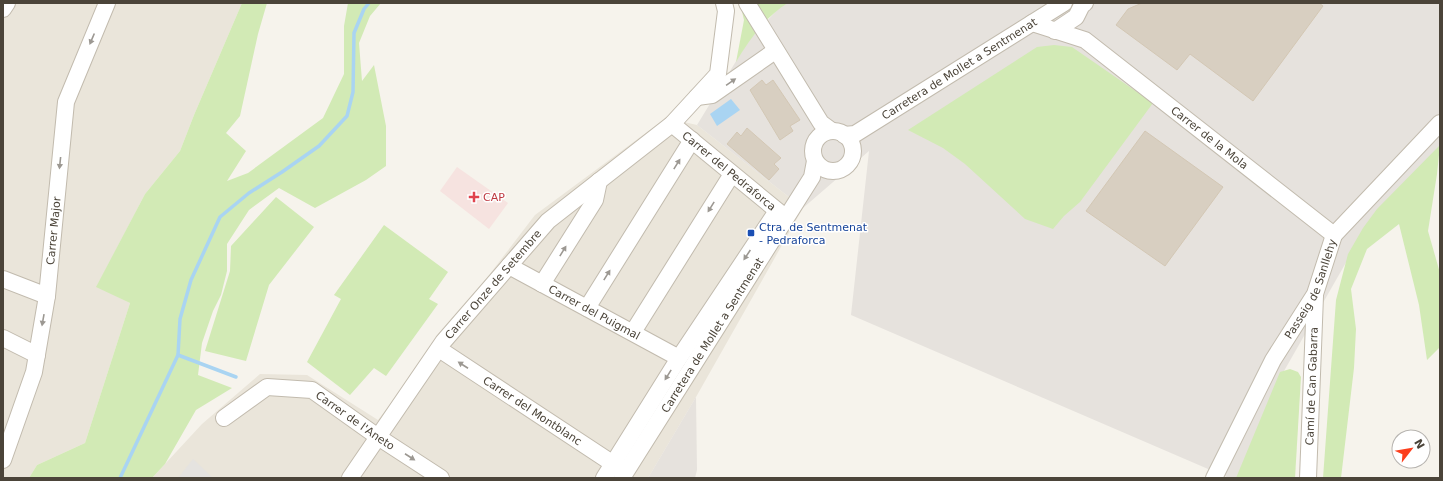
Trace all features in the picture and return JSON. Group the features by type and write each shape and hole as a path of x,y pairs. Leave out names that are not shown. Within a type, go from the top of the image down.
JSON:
{"street":[{"path":"3,9 7,3"},
{"name":"Carrer Major","path":"3,460 34,372 37,355 47,296 66,102 107,3"},
{"name":"Carrer Onze de Setembre","path":"350,478 439,349 548,221 672,124 718,74 726,11 724,3"},
{"path":"746,3 775,51 853,153 850,162 844,169 835,172 817,170 812,152 814,143 837,134"},
{"name":"Carretera de Mollet a Sentmenat","path":"837,134 1032,23 1064,3"},
{"path":"1055,30 1073,10 1085,3"},
{"path":"1073,10 1085,40"},
{"name":"Carrer de la Mola","path":"1032,23 1085,40 1334,235"},
{"path":"697,97 712,95 775,51"},
{"name":"Passeig de Sanllehy","path":"1214,478 1273,360 1315,294 1334,235 1440,123"},
{"name":"Carrer del Pedraforca","path":"672,124 782,215"},
{"path":"587,308 692,140"},
{"name":"Carretera de Mollet a Sentmenat","path":"622,473 679,358 782,215 817,170"},
{"path":"633,332 732,174"},
{"path":"542,284 595,200 599,181"},
{"name":"Carretera de Mollet a Sentmenat","path":"604,478 622,473 693,364 782,215"},
{"name":"Carrer del Puigmal","path":"509,266 679,358"},
{"path":"3,279 47,296"},
{"name":"Camí de Can Gabarra","path":"1308,478 1315,294"},
{"path":"3,338 37,355"},
{"name":"Carrer del Montblanc","path":"439,349 622,473"},
{"name":"Carrer de l'Aneto","path":"224,418 267,387 312,390 378,437 441,478"}],"shaded area":[{"path":"3,3 242,3 180,151 145,194 97,286 130,303 85,443 37,465 29,478 3,478"},
{"path":"788,3 1440,3 1440,154 1360,238 1284,371 1237,478 1229,478 851,315 869,151 803,208 697,125 749,40 779,8"},
{"path":"666,118 697,125 803,208 696,397 648,478 152,478 202,424 260,374 307,375 378,420 535,215"},
{"name":"CAP","path":"457,167 508,203 489,229 440,191"},
{"path":"696,397 697,470 695,478 648,478"},
{"path":"193,459 213,478 178,478"}],"green space":[{"path":"242,3 267,3 258,34 240,116 226,133 246,151 227,181 248,173 323,118 344,74 344,26 348,3 381,3 370,16 359,43 362,81 374,65 386,126 386,166 366,180 315,208 279,188 249,210 227,244 227,271 221,295 213,311 202,343 198,375 232,388 196,410 165,464 152,478 29,478 37,465 85,443 130,303 96,287 145,194 180,151"},
{"path":"740,3 788,3 780,8 765,22 736,62 744,20"},
{"path":"1054,45 1072,47 1153,103 1080,202 1064,216 1053,229 1025,219 965,164 943,148 908,130 1037,47"},
{"path":"1440,145 1428,231 1440,273 1440,347 1427,360 1419,305 1399,224 1367,249 1351,289 1356,329 1354,368 1341,478 1323,478 1336,300 1348,254 1363,228 1377,209"},
{"path":"276,197 314,227 269,285 246,361 205,351 230,271 231,246"},
{"path":"384,225 448,272 429,299 438,304 386,376 374,368 350,395 307,362 341,299 334,295"},
{"path":"1290,369 1298,372 1301,377 1295,478 1236,478 1280,372"}],"water":[{"path":"731,99 740,110 717,126 710,114"}],"building":[{"path":"1142,3 1319,3 1323,6 1253,101 1190,54 1177,70 1116,25 1128,9"},
{"path":"762,80 766,85 773,80 800,120 790,126 793,131 780,140 750,90"},
{"path":"747,128 781,158 774,164 779,169 769,180 727,144 737,132 741,136"},
{"path":"1145,131 1223,187 1165,266 1086,211"}],"waterway":[{"path":"120,478 178,355 180,319 191,280 220,217 249,193 319,146 347,116 353,92 354,33 364,9 369,3"},
{"path":"178,355 236,377"}],"place":[{"name":"CAP","path":"474,197"},
{"name":"Ctra. de Sentmenat - Pedraforca","path":"751,233"}]}
